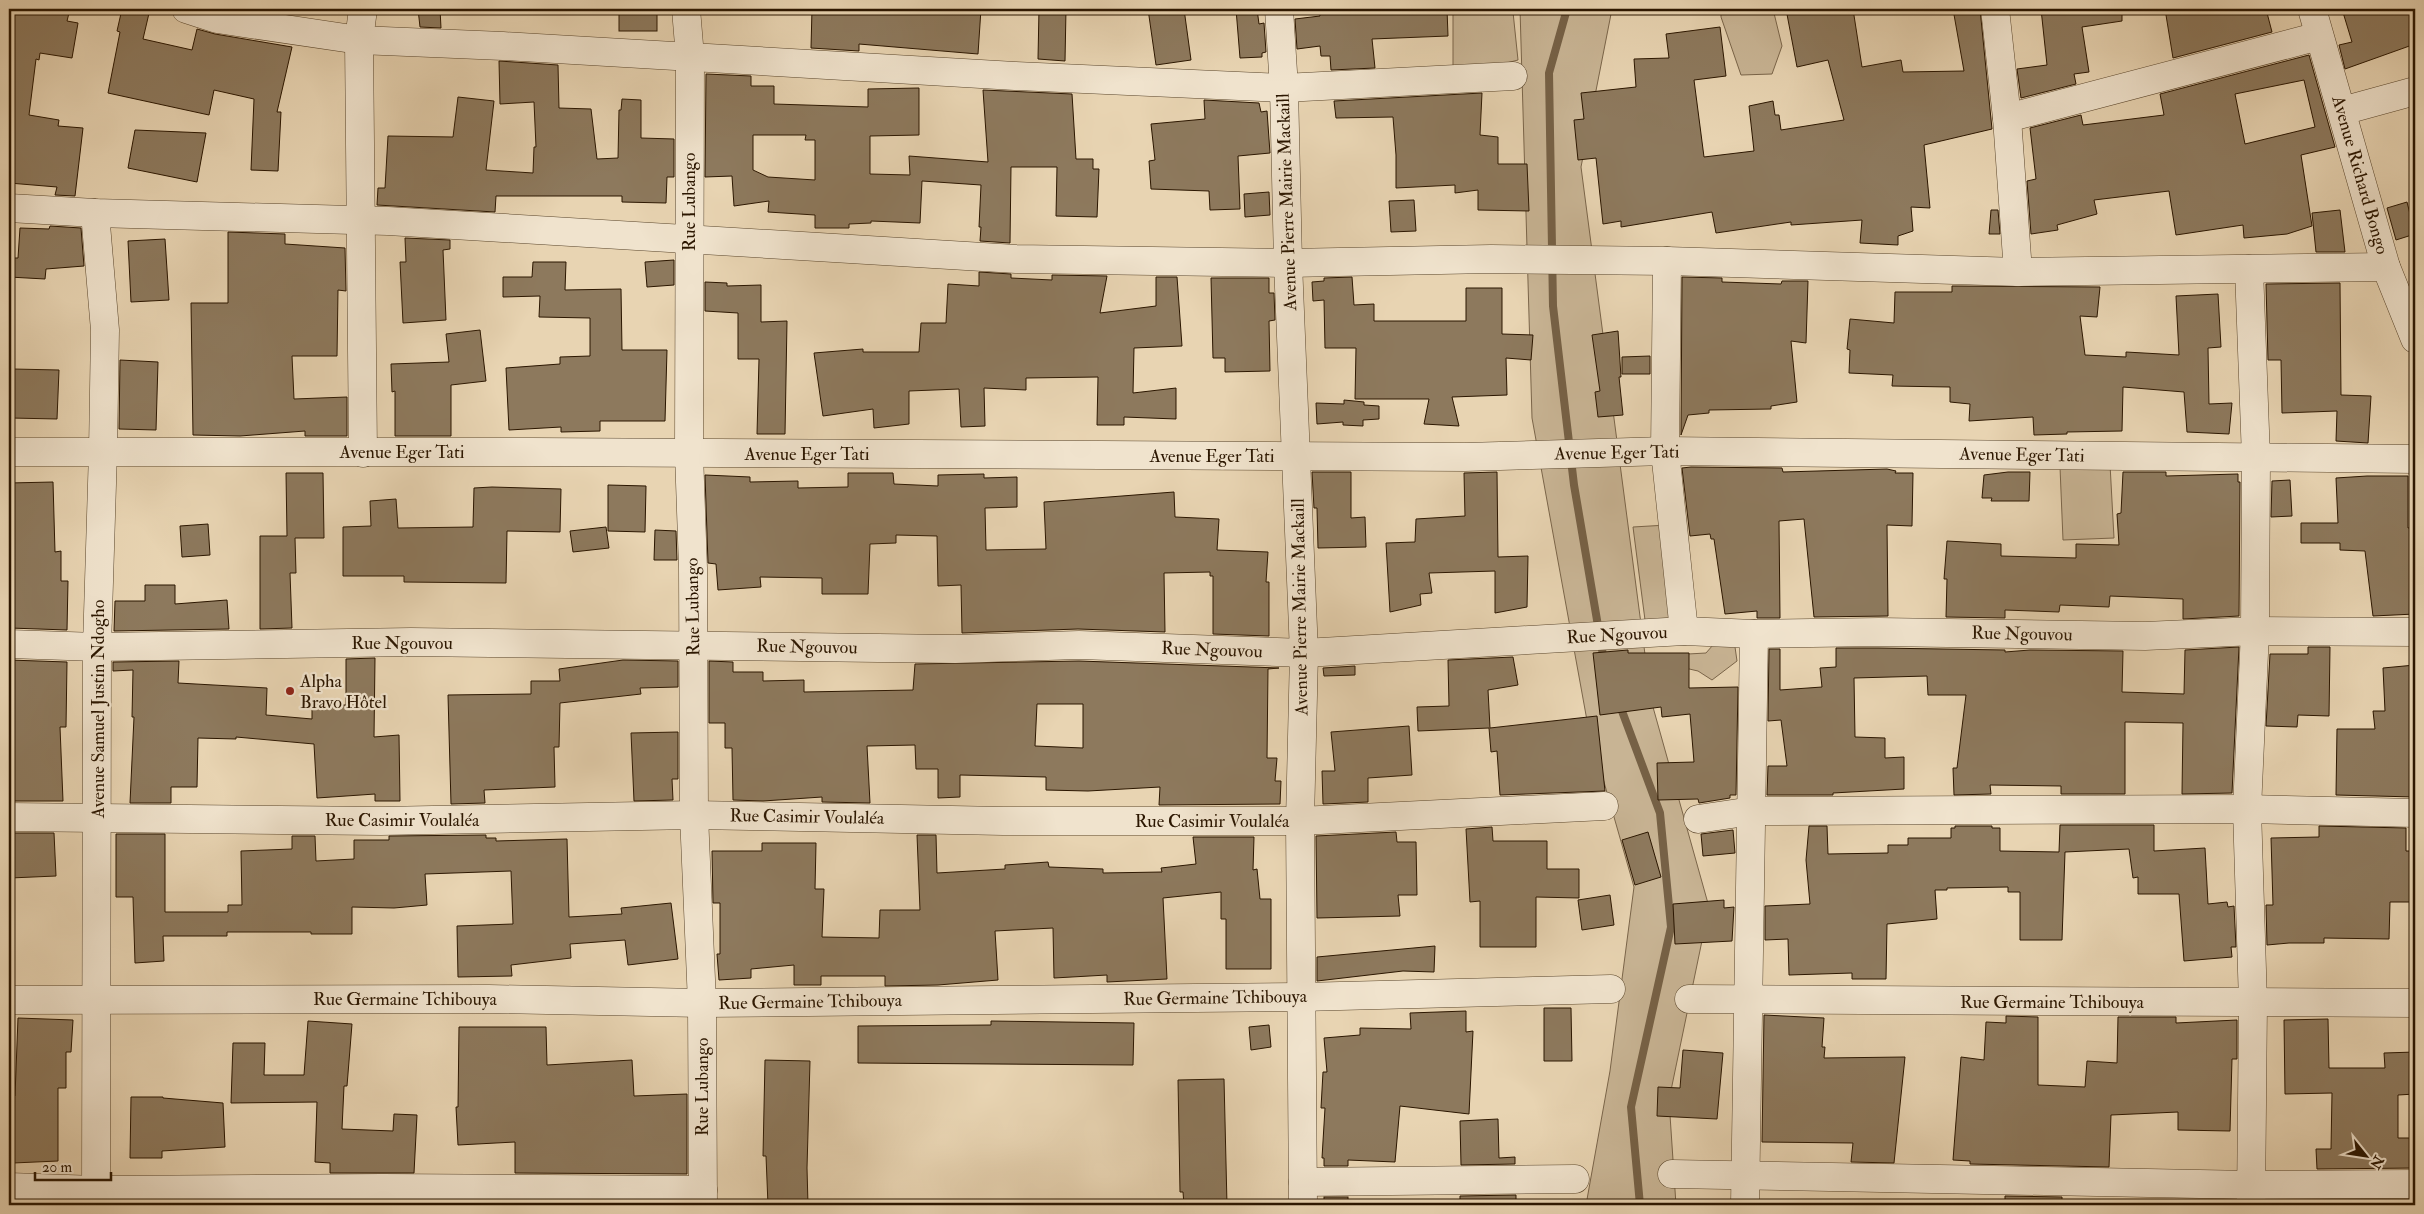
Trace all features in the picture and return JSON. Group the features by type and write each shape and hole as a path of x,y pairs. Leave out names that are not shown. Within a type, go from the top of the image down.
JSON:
{"street":[{"path":"186,9 217,19 359,40 1284,88 1513,76"},
{"path":"363,9 359,40 363,453"},
{"name":"Rue Lubango","path":"686,9 690,57 688,238 689,453 694,645 694,815 702,1002 703,1198"},
{"name":"Avenue Pierre Mairie Mackaill","path":"1279,9 1284,88 1288,263 1304,653 1300,821 1303,1194"},
{"path":"1995,9 2007,118 2018,272"},
{"name":"Avenue Richard Bongo","path":"2312,9 2386,267 2415,339"},
{"path":"2007,118 2320,36"},
{"path":"2342,111 2415,91"},
{"path":"9,208 94,213 361,220 1016,259 1288,263 1491,260 1666,261 2018,272 2386,267"},
{"name":"Avenue Samuel Justin Ndogho","path":"94,213 105,330 96,647 96,1198"},
{"path":"1666,261 1664,451 1684,631"},
{"path":"2249,269 2256,458 2255,631 2247,809 2253,1003 2251,1195"},
{"name":"Avenue Eger Tati","path":"9,452 1465,457 1664,451 2415,459"},
{"name":"Rue Ngouvou","path":"9,644 96,647 411,642 955,649 1078,646 1304,653 1684,631 1754,634 1879,632 2145,636 2255,631 2415,632"},
{"path":"1745,1205 1754,634"},
{"name":"Rue Casimir Voulaléa","path":"9,817 381,821 694,815 1003,821 1300,821 1604,806"},
{"path":"1698,819 1752,811 2247,809 2415,813"},
{"name":"Rue Germaine Tchibouya","path":"9,1000 489,999 702,1002 1301,997 1611,989"},
{"name":"Rue Germaine Tchibouya","path":"1689,999 1748,1001 2415,1003"},
{"path":"1672,1174 2251,1195 2415,1184"},
{"path":"1303,1194 1575,1179"},
{"path":"9,1187 96,1198 382,1188 703,1198"}],"shaded area":[{"path":"1453,9 1514,9 1518,60 1472,72 1453,71"},
{"path":"1520,9 1612,9 1581,167 1651,700 1709,907 1669,1100 1676,1205 1586,1205 1610,1071 1634,887 1588,726 1532,418"},
{"path":"1721,9 1773,9 1782,46 1772,74 1741,75 1721,17"},
{"path":"2110,464 2114,538 2063,540 2060,467"},
{"path":"1667,525 1679,622 1645,620 1633,527"},
{"path":"1734,640 1737,661 1712,680 1698,671 1685,668 1688,654 1706,653 1713,645"}],"building":[{"path":"9,9 70,9 67,21 78,23 72,58 40,53 39,60 36,59 29,115 59,120 58,126 83,128 75,196 55,195 57,187 9,183"},
{"path":"122,9 150,9 143,39 192,50 197,29 215,34 292,47 277,112 281,112 278,171 251,170 254,99 214,90 209,115 108,93 120,32 117,31"},
{"path":"418,9 440,9 441,28 420,27"},
{"path":"619,9 657,9 657,31 619,31"},
{"path":"812,9 981,9 978,54 859,44 859,51 811,48"},
{"path":"1039,9 1066,9 1065,61 1038,59"},
{"path":"1148,9 1184,9 1191,60 1156,65"},
{"path":"1236,9 1257,9 1259,24 1264,23 1266,52 1262,53 1262,57 1240,58"},
{"path":"1319,9 1447,9 1448,36 1372,39 1375,68 1331,70 1330,56 1321,56 1320,46 1297,49 1295,19 1320,16"},
{"path":"1786,9 1853,9 1862,67 1901,60 1903,72 1964,71 1953,9 1980,9 1992,129 1924,145 1930,208 1911,207 1913,231 1898,236 1898,245 1860,243 1862,220 1791,225 1791,222 1716,233 1712,212 1621,227 1621,221 1603,224 1596,158 1578,160 1574,120 1584,119 1581,93 1636,87 1634,59 1669,58 1666,34 1720,27 1726,76 1694,80 1704,157 1754,151 1749,106 1773,101 1775,115 1779,115 1781,130 1844,120 1828,60 1797,67"},
{"path":"2041,9 2122,9 2122,21 2082,27 2089,72 2074,74 2076,84 2021,98 2017,69 2047,65"},
{"path":"2165,9 2266,9 2272,32 2173,58"},
{"path":"2342,9 2415,9 2415,44 2345,69 2339,45 2352,42"},
{"path":"2309,55 2335,147 2301,155 2312,226 2287,234 2244,238 2243,225 2176,235 2169,191 2094,200 2097,214 2057,225 2058,230 2031,234 2027,181 2036,179 2030,128 2081,115 2083,125 2164,115 2160,94","holes":["2304,80 2315,127 2245,144 2235,94"]},
{"path":"499,61 558,65 559,108 591,109 597,159 618,158 619,110 621,110 622,99 641,100 641,138 674,139 674,177 667,177 666,203 622,202 622,196 496,196 495,212 377,205 378,188 385,188 388,136 453,137 458,97 494,101 486,170 533,173 534,147 536,147 534,102 500,104"},
{"path":"706,74 751,76 751,86 774,86 774,104 868,107 868,89 919,88 919,135 870,136 870,174 910,175 909,156 988,162 983,90 1072,94 1076,159 1093,159 1093,169 1099,169 1097,217 1056,216 1057,167 1011,167 1010,243 980,241 981,185 922,181 920,223 871,221 871,223 849,224 849,228 815,228 815,215 768,212 769,201 734,206 732,176 705,177","holes":["753,135 806,135 805,140 815,140 815,180 768,177 753,170"]},
{"path":"1482,93 1480,135 1498,137 1498,164 1527,164 1529,211 1478,210 1478,190 1455,193 1455,185 1396,188 1393,117 1336,118 1334,101"},
{"path":"1204,100 1259,103 1261,112 1267,111 1270,153 1238,156 1240,209 1210,210 1209,191 1151,189 1149,161 1155,160 1151,124 1205,119"},
{"path":"135,130 206,133 197,182 128,168"},
{"path":"1269,192 1270,215 1245,217 1244,194"},
{"path":"1414,200 1416,231 1391,232 1389,201"},
{"path":"2407,202 2415,234 2396,240 2387,208"},
{"path":"1991,210 1998,210 2000,234 1989,234"},
{"path":"2340,210 2345,252 2316,252 2312,213"},
{"path":"50,226 81,228 84,266 46,269 45,279 9,277 9,258 18,258 20,228 49,229"},
{"path":"228,232 285,234 285,244 345,248 346,291 338,290 337,356 292,356 294,399 347,397 347,436 305,436 305,431 240,436 193,435 191,303 228,303"},
{"path":"405,238 450,240 450,249 443,250 446,320 403,323 400,262 406,262"},
{"path":"165,239 169,300 131,302 128,241"},
{"path":"674,260 674,285 647,287 645,262"},
{"path":"533,262 566,262 565,290 621,289 622,350 667,350 665,421 600,421 600,431 561,432 561,427 509,430 506,368 560,364 560,357 590,356 590,318 539,317 540,296 503,297 503,277 532,277"},
{"path":"979,272 1011,274 1011,278 1052,280 1052,275 1107,276 1100,313 1156,306 1156,277 1177,277 1182,346 1134,348 1133,393 1176,388 1176,419 1124,417 1124,425 1097,425 1098,377 1026,378 1026,390 984,388 985,426 961,427 959,389 909,391 909,424 874,428 873,409 823,416 814,353 863,349 863,352 919,352 921,323 946,323 948,284 979,286"},
{"path":"1352,277 1354,305 1374,304 1374,321 1466,321 1466,288 1502,288 1502,334 1533,335 1531,360 1506,358 1507,395 1452,397 1459,426 1424,424 1429,399 1355,399 1356,348 1325,348 1324,300 1313,301 1312,282 1324,281 1324,278"},
{"path":"1682,277 1722,278 1722,282 1781,284 1782,281 1808,281 1806,343 1791,341 1797,402 1771,406 1771,409 1709,410 1709,413 1688,415 1681,435"},
{"path":"1211,278 1269,278 1269,293 1274,293 1275,320 1269,321 1270,371 1225,372 1225,358 1213,358"},
{"path":"705,282 727,283 727,286 761,285 761,322 787,321 785,434 757,434 759,359 738,359 738,313 705,311"},
{"path":"2340,283 2341,395 2371,396 2368,443 2336,441 2337,411 2282,413 2281,360 2268,360 2266,284"},
{"path":"1952,286 2100,287 2097,317 2080,316 2085,355 2126,357 2126,352 2179,355 2176,296 2218,294 2221,347 2208,348 2209,404 2232,403 2229,434 2187,432 2184,392 2123,387 2122,431 2034,435 2033,417 1969,421 1970,404 1950,402 1950,387 1892,386 1893,375 1849,373 1850,350 1847,349 1850,319 1894,323 1895,292 1952,292"},
{"path":"480,330 486,381 451,385 451,436 395,436 395,391 392,392 391,364 449,362 446,334"},
{"path":"1618,331 1621,377 1619,377 1623,415 1598,417 1595,392 1600,391 1592,335"},
{"path":"1650,356 1650,374 1622,374 1622,357"},
{"path":"120,360 158,362 156,430 119,429"},
{"path":"13,369 59,370 57,419 11,418"},
{"path":"1344,400 1364,402 1364,405 1379,406 1379,419 1363,420 1363,426 1343,425 1343,422 1317,424 1316,403 1344,404"},
{"path":"1682,468 1782,468 1783,472 1887,469 1896,471 1895,473 1913,473 1912,526 1887,525 1888,616 1814,617 1804,519 1779,521 1780,618 1757,618 1757,611 1725,614 1714,539 1711,539 1710,534 1690,536"},
{"path":"1312,472 1351,472 1351,518 1365,517 1366,547 1318,548 1317,508 1314,508"},
{"path":"1497,472 1498,557 1528,556 1527,607 1495,613 1495,571 1429,573 1432,593 1420,594 1421,605 1390,612 1386,543 1415,542 1416,519 1465,516 1464,473"},
{"path":"2030,472 2029,501 1991,501 1992,498 1982,498 1984,475"},
{"path":"2123,472 2166,472 2166,476 2238,474 2238,482 2240,482 2239,616 2183,619 2183,599 2110,596 2109,607 2060,605 2059,612 2005,610 2005,618 1946,617 1947,579 1944,579 1947,541 2001,544 2001,556 2076,558 2076,544 2119,545 2117,514 2121,513"},
{"path":"286,473 323,473 324,538 295,538 296,573 290,573 292,628 260,629 260,536 287,536"},
{"path":"848,473 893,473 894,484 938,486 938,475 984,474 984,478 1017,477 1017,507 985,508 986,550 1046,549 1044,502 1174,492 1175,517 1219,519 1217,550 1268,552 1266,582 1269,582 1269,636 1213,634 1213,576 1210,576 1210,572 1164,573 1165,632 1078,629 962,633 961,585 938,586 937,536 896,535 896,543 870,544 868,594 822,594 822,578 760,577 761,587 718,590 716,564 708,563 705,475 750,477 750,482 798,481 798,488 848,487"},
{"path":"2408,476 2408,528 2415,527 2415,614 2373,616 2365,551 2340,550 2340,543 2301,543 2301,523 2338,523 2336,478"},
{"path":"2290,480 2292,516 2271,517 2272,481"},
{"path":"53,482 55,552 61,551 61,581 68,581 67,630 10,628 9,593 13,593 12,550 9,550 9,483"},
{"path":"608,485 646,486 645,532 608,531"},
{"path":"474,488 561,489 560,532 507,531 506,583 404,582 404,576 343,576 343,527 371,526 370,501 396,499 398,528 473,527"},
{"path":"208,524 210,555 182,557 180,526"},
{"path":"606,527 609,548 573,552 570,531"},
{"path":"655,530 676,531 677,560 654,560"},
{"path":"145,585 175,585 175,604 227,600 229,629 114,631 115,601 145,601"},
{"path":"2239,647 2232,793 2182,794 2183,723 2125,722 2125,794 2061,794 2061,786 1990,785 1991,794 1954,795 1953,768 1957,768 1966,695 1928,695 1927,676 1854,678 1855,737 1885,738 1885,758 1904,757 1904,789 1833,793 1833,795 1767,795 1768,766 1787,766 1781,720 1768,721 1769,649 1780,649 1780,690 1822,687 1820,668 1836,667 1836,648 1879,648 2005,650 2005,652 2030,650 2123,651 2122,692 2184,694 2185,650"},
{"path":"2308,647 2330,647 2329,716 2298,715 2297,727 2266,726 2270,654 2308,654"},
{"path":"1628,650 1628,653 1689,653 1689,688 1738,687 1736,795 1730,795 1730,798 1699,803 1698,799 1658,800 1657,763 1694,762 1690,714 1662,717 1661,707 1600,715 1593,653"},
{"path":"1513,657 1518,685 1488,690 1490,728 1597,716 1605,791 1500,795 1497,751 1491,752 1489,728 1418,731 1417,707 1449,706 1448,660"},
{"path":"375,658 374,737 399,735 400,801 375,801 375,794 317,798 314,744 236,737 236,739 198,738 197,787 171,787 171,803 130,803 134,717 132,717 133,670 113,671 113,662 179,661 178,683 267,688 266,715 312,719 312,705 346,705 346,659"},
{"path":"9,660 67,662 66,727 60,727 63,801 10,801"},
{"path":"623,660 678,661 678,687 640,688 641,694 560,703 559,747 554,747 555,787 484,790 485,803 451,804 448,695 531,694 531,681 560,681 559,669"},
{"path":"709,661 733,662 733,672 763,672 763,681 804,680 804,692 913,690 915,664 1079,661 1279,668 1268,669 1267,758 1277,758 1275,781 1281,781 1280,804 1159,805 1160,787 1088,791 1046,790 1046,777 960,775 960,797 938,798 938,769 916,769 915,745 867,746 870,803 822,802 822,797 763,801 733,800 732,748 725,748 725,723 709,723","holes":["1037,704 1083,704 1083,748 1035,746"]},
{"path":"2415,665 2415,797 2336,795 2337,729 2375,729 2373,711 2385,711 2383,668"},
{"path":"1355,666 1355,675 1324,676 1323,668"},
{"path":"1409,726 1412,775 1368,778 1368,802 1323,804 1322,771 1335,771 1331,732"},
{"path":"678,732 678,779 672,779 673,800 634,801 631,733"},
{"path":"2060,825 2154,825 2154,851 2205,848 2208,904 2227,902 2228,907 2234,906 2236,947 2231,947 2232,957 2184,961 2179,894 2138,894 2138,877 2133,878 2129,849 2065,852 2062,940 2020,940 2020,892 2008,892 2008,887 1947,888 1947,890 1935,890 1937,919 1887,924 1886,979 1852,979 1852,973 1789,975 1788,939 1765,940 1765,906 1810,904 1806,860 1809,826 1827,826 1828,854 1888,853 1888,845 1908,845 1908,838 1951,838 1951,828 1955,828 1955,826 1992,826 1992,828 2000,828 2000,851 2059,852"},
{"path":"2319,826 2406,828 2406,851 2415,851 2415,902 2390,902 2389,939 2324,938 2324,943 2267,945 2266,905 2273,905 2271,838 2319,837"},
{"path":"1492,827 1493,841 1547,841 1547,869 1579,869 1579,898 1536,897 1536,947 1480,947 1480,901 1470,902 1466,829"},
{"path":"1733,830 1735,853 1703,856 1701,834"},
{"path":"1396,832 1397,842 1416,842 1417,895 1398,895 1400,916 1317,918 1316,836"},
{"path":"1648,832 1661,877 1635,885 1622,840"},
{"path":"9,833 54,833 56,876 10,878"},
{"path":"116,834 165,834 165,912 228,912 228,905 242,905 241,851 292,849 292,836 315,836 316,861 354,859 354,840 389,840 389,836 486,835 486,838 496,838 496,841 567,839 569,917 622,914 621,908 671,903 678,959 628,965 625,940 570,944 571,958 511,965 512,976 458,977 457,926 513,924 511,871 425,874 427,905 394,908 352,907 352,934 227,932 227,936 163,936 164,961 135,963 133,897 116,897"},
{"path":"917,835 936,835 937,873 1005,869 1005,865 1048,862 1049,867 1103,869 1103,873 1162,872 1161,868 1196,864 1193,837 1254,837 1253,870 1257,869 1260,899 1271,899 1271,969 1226,969 1226,919 1221,919 1221,892 1163,898 1167,979 1107,982 1107,975 1054,978 1053,928 995,931 998,980 938,985 885,986 885,976 821,976 821,985 794,985 794,965 751,969 751,978 719,980 717,954 720,954 720,903 713,903 712,851 762,851 762,843 816,843 815,889 824,889 822,937 879,938 880,910 920,910"},
{"path":"1610,895 1614,925 1582,930 1578,900"},
{"path":"1724,900 1724,908 1734,907 1732,941 1675,944 1673,904"},
{"path":"1435,946 1434,972 1403,971 1317,981 1317,957"},
{"path":"1544,1008 1571,1008 1572,1061 1544,1061"},
{"path":"1466,1011 1466,1032 1473,1031 1469,1114 1400,1106 1395,1162 1348,1160 1348,1166 1324,1166 1324,1158 1322,1158 1325,1108 1321,1108 1323,1072 1327,1072 1324,1038 1360,1035 1360,1028 1411,1029 1410,1013"},
{"path":"1764,1015 1824,1018 1822,1047 1825,1047 1824,1058 1905,1057 1894,1163 1851,1162 1853,1143 1762,1142"},
{"path":"2006,1016 2038,1017 2038,1085 2085,1087 2087,1061 2117,1063 2118,1017 2176,1017 2176,1023 2237,1020 2237,1059 2232,1059 2230,1131 2178,1130 2178,1112 2111,1115 2109,1167 1970,1164 1970,1161 1953,1160 1961,1057 1984,1060 1986,1022 2006,1023"},
{"path":"18,1018 73,1020 71,1052 66,1052 66,1088 58,1088 58,1161 13,1163 12,1124 9,1124 10,1096 15,1096"},
{"path":"2328,1019 2329,1068 2385,1068 2384,1053 2415,1052 2415,1094 2398,1095 2398,1138 2415,1138 2415,1168 2317,1169 2316,1149 2331,1149 2332,1093 2285,1094 2284,1020"},
{"path":"308,1021 352,1024 347,1086 344,1086 342,1129 393,1131 394,1114 417,1115 414,1173 330,1173 330,1163 315,1162 317,1102 231,1103 233,1043 265,1043 264,1075 304,1075"},
{"path":"991,1021 1134,1023 1133,1065 858,1063 858,1026 991,1025"},
{"path":"1269,1025 1271,1047 1251,1050 1249,1027"},
{"path":"459,1027 546,1027 547,1065 632,1060 634,1096 687,1094 687,1174 515,1173 515,1142 458,1145 456,1107 458,1107"},
{"path":"1683,1050 1723,1053 1717,1119 1657,1116 1658,1087 1680,1088"},
{"path":"765,1060 810,1061 807,1168 808,1205 768,1205 766,1156 763,1156"},
{"path":"1224,1079 1227,1205 1184,1205 1183,1192 1180,1192 1178,1080"},
{"path":"131,1097 163,1097 223,1103 225,1147 162,1151 162,1158 130,1158"},
{"path":"1498,1119 1499,1158 1515,1157 1515,1164 1461,1165 1460,1121"},
{"path":"1516,1195 1516,1205 1460,1205 1460,1196"},
{"path":"2005,1196 2062,1197 2062,1205 2005,1205"},
{"path":"1324,1197 1348,1197 1348,1205 1324,1205"},
{"path":"2319,1200 2415,1200 2415,1205 2319,1205"},
{"path":"330,1204 412,1204 412,1205"}],"waterway":[{"path":"1567,9 1549,73 1553,306 1574,485 1604,661"},
{"path":"1619,703 1660,813 1671,927 1631,1107 1640,1205"}],"place":[{"name":"Alpha Bravo Hôtel","path":"290,691"}]}
